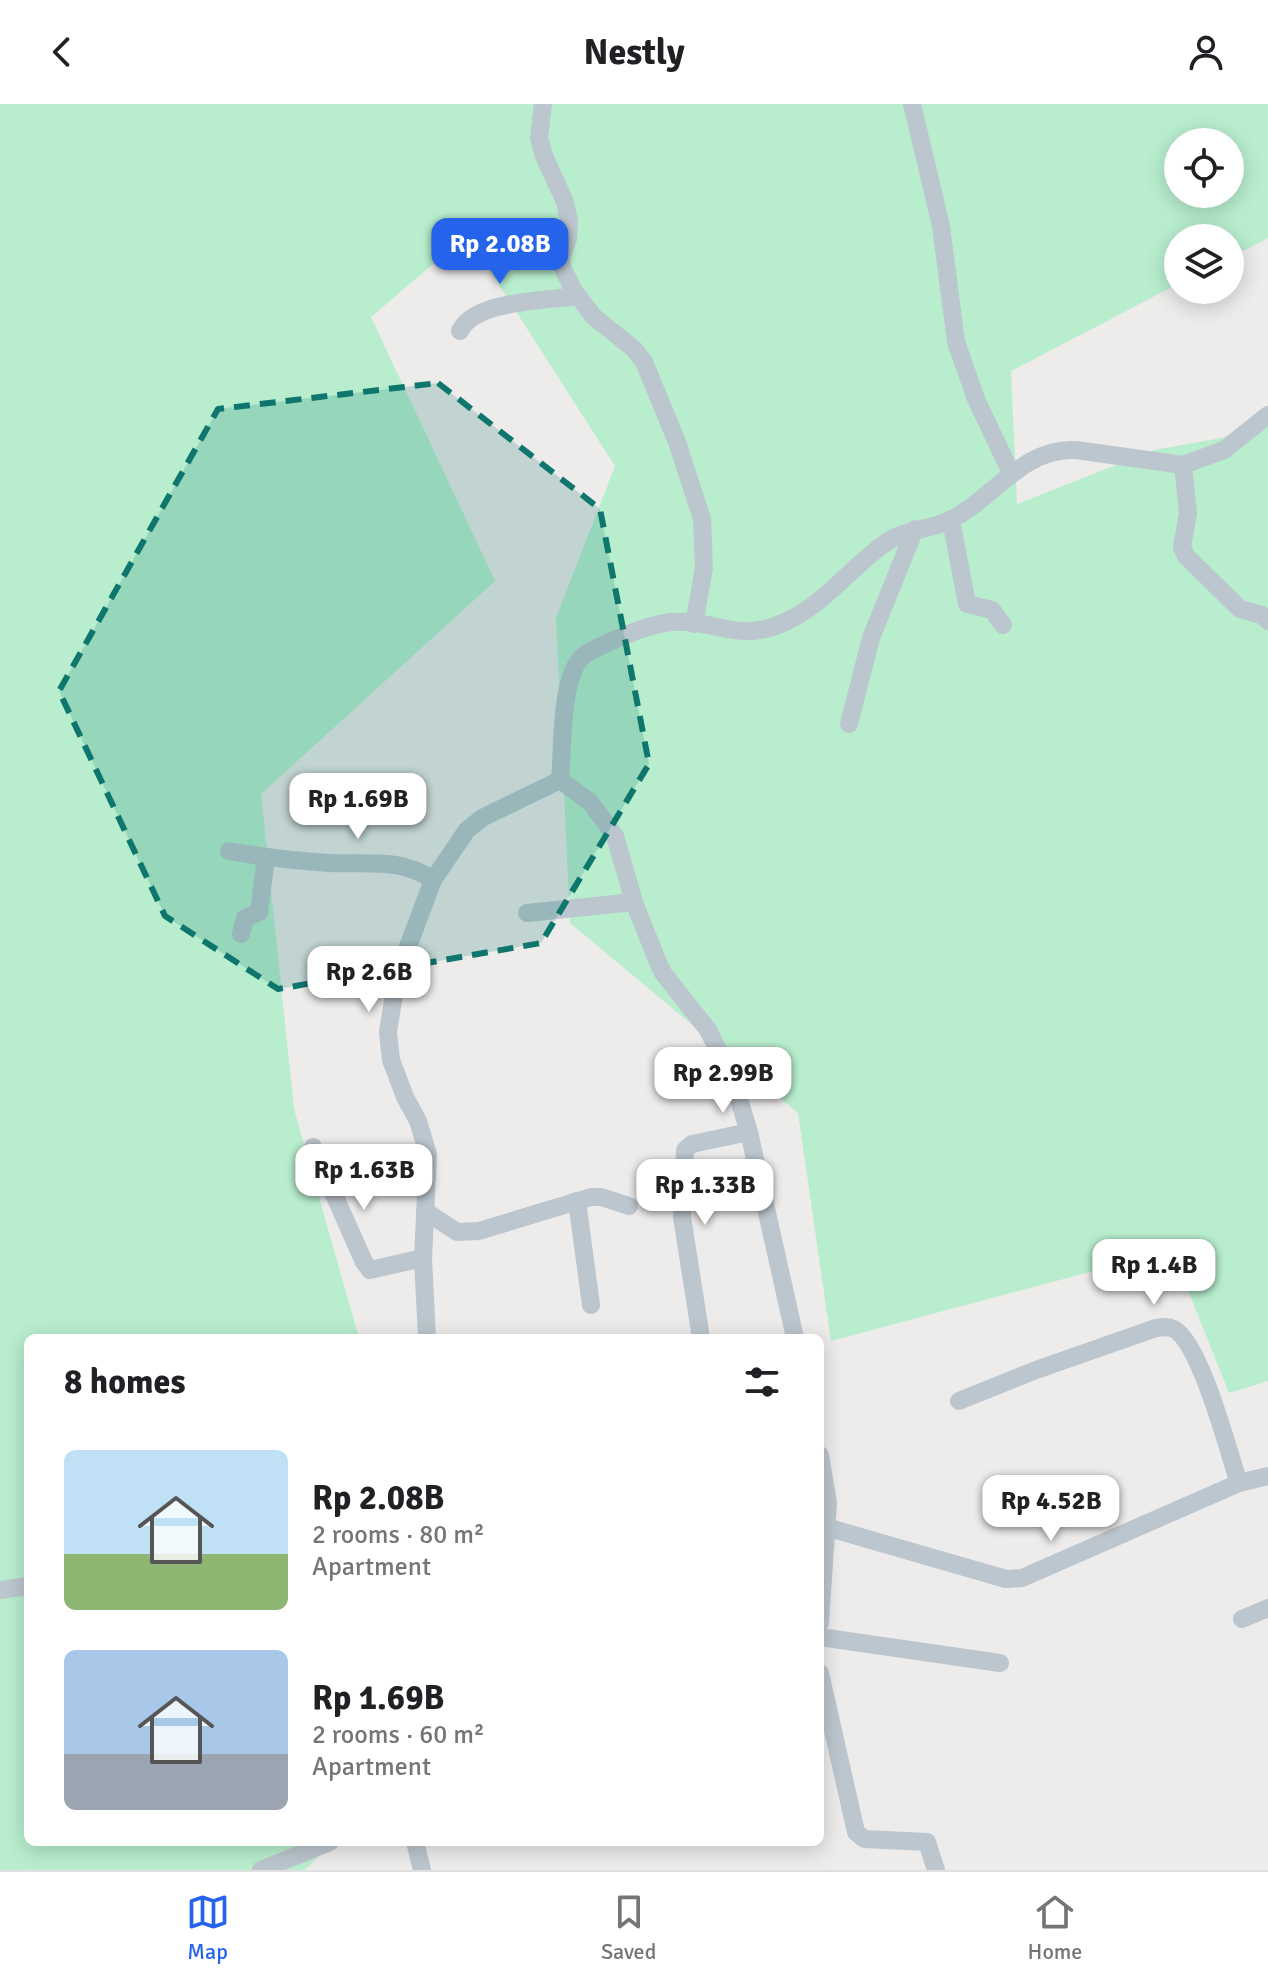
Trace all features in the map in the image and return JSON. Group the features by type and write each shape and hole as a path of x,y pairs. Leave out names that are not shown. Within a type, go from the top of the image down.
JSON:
{"street":[{"path":"543,104 539,138 565,202 569,221 562,267 578,296 605,328 634,349 644,362 677,442 702,519 704,568 694,624"},
{"path":"912,104 941,226 956,342 976,399 1011,473"},
{"path":"460,331 466,322 483,311 578,296"},
{"path":"560,780 568,688 571,675 588,652 647,627 673,622 734,632 749,632 783,623 816,604 856,566 891,539 951,520 1011,473 1045,454 1064,449 1183,465 1224,450 1268,415"},
{"path":"1183,465 1188,513 1182,547 1186,556 1240,609 1262,615 1268,621"},
{"path":"951,520 965,600 969,606 992,610 1003,625"},
{"path":"849,724 871,638 915,529"},
{"path":"427,1334 423,1258 428,1154 425,1137 391,1060 388,1032 397,976 433,880 467,830 476,821 560,780"},
{"path":"560,780 590,802 615,836 634,902 663,973 708,1030 733,1080 749,1132 794,1334"},
{"path":"229,851 266,858 387,863 419,871 433,880"},
{"path":"241,934 245,918 259,912 266,858"},
{"path":"527,913 634,902"},
{"path":"700,1334 682,1217 685,1150 692,1144 749,1132"},
{"path":"313,1147 370,1270 423,1258"},
{"path":"425,1211 457,1232 465,1233 601,1197 629,1206"},
{"path":"577,1201 591,1305"},
{"path":"959,1401 1051,1365 1156,1328 1168,1327 1182,1336 1201,1371 1239,1483"},
{"path":"826,1527 1006,1579 1022,1578 1239,1483 1268,1476"},
{"path":"824,1479 828,1503 824,1559"},
{"path":"0,1590 24,1587"},
{"path":"1242,1619 1267,1611"},
{"path":"824,1638 1000,1663"},
{"path":"824,1691 860,1837 927,1842 936,1870"},
{"path":"824,1762 839,1759"},
{"path":"261,1870 320,1846"},
{"path":"416,1846 422,1870"}],"highlighted area":[{"path":"438,383 600,509 649,764 541,943 278,989 165,916 59,691 218,409"}],"green space":[{"path":"0,104 1268,104 1268,238 1244,251 1244,224 1164,224 1164,291 1011,371 1017,504 1154,450 1249,433 1268,417 1268,1381 1229,1393 1172,1250 831,1341 798,1113 570,923 556,618 615,466 467,235 371,317 495,581 261,794 294,1109 358,1334 24,1334 24,1846 326,1846 305,1870 0,1870"}]}
